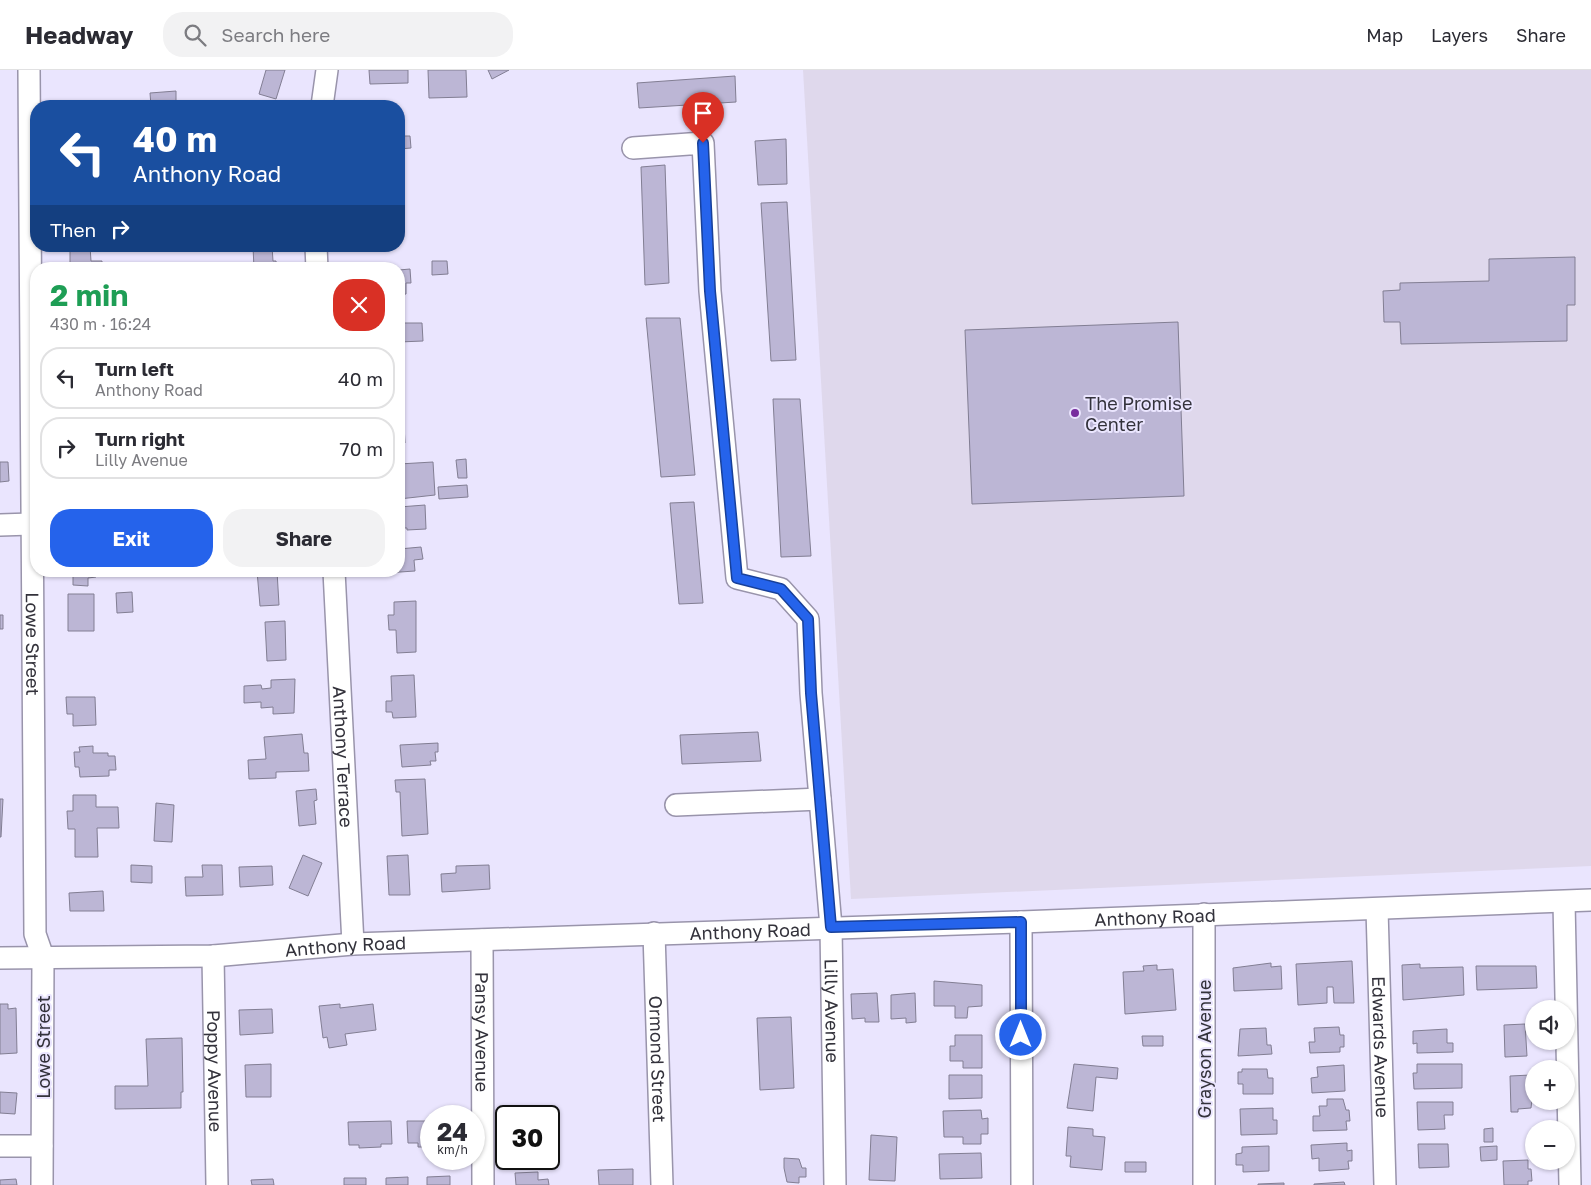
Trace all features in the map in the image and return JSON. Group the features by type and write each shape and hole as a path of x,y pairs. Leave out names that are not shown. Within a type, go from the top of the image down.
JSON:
{"street":[{"name":"Lowe Street","path":"29,70 30,297"},
{"path":"323,100 327,70"},
{"name":"Lilly Avenue","path":"633,148 703,143 710,291 737,578 781,589 808,619 811,693 831,927 834,1185"},
{"path":"0,525 30,524"},
{"name":"Lowe Street","path":"32,577 35,934 43,957 42,1185"},
{"name":"Anthony Terrace","path":"334,577 353,944"},
{"path":"676,805 820,798"},
{"name":"Anthony Road","path":"0,958 212,956 353,944 1021,922 1591,900"},
{"path":"1564,902 1570,1185"},
{"name":"Edwards Avenue","path":"1377,909 1384,1185"},
{"name":"Grayson Avenue","path":"1204,914 1204,1185"},
{"path":"1021,922 1022,1185"},
{"name":"Ormond Street","path":"654,933 662,1185"},
{"name":"Pansy Avenue","path":"482,940 483,1185"},
{"name":"Poppy Avenue","path":"212,956 217,1185"},
{"path":"0,1146 42,1146"}],"shaded area":[{"path":"803,70 1591,70 1591,866 851,899"}],"building":[{"path":"266,70 285,70 276,99 259,94"},
{"path":"369,70 408,70 408,83 370,84"},
{"path":"428,70 466,70 467,97 429,98"},
{"path":"488,70 509,70 492,79"},
{"path":"735,76 736,102 639,108 637,83"},
{"path":"176,91 176,100 151,100 150,93"},
{"path":"405,136 410,136 411,148 405,148"},
{"path":"786,139 787,184 758,185 755,141"},
{"path":"665,165 669,283 645,285 641,167"},
{"path":"787,202 796,360 771,361 761,203"},
{"path":"70,252 90,252 91,261 102,261 102,262 70,262"},
{"path":"253,252 272,252 273,261 276,262 254,262"},
{"path":"1575,257 1575,305 1567,305 1567,341 1401,344 1400,322 1384,322 1383,291 1400,290 1400,283 1489,281 1489,259"},
{"path":"432,261 447,261 448,274 432,275"},
{"path":"405,269 410,269 411,283 406,283 405,294"},
{"path":"646,318 680,318 695,475 661,477"},
{"name":"The Promise Center","path":"1178,322 1184,496 972,504 965,330"},
{"path":"405,323 422,323 423,341 405,342"},
{"path":"773,399 800,399 811,556 781,557"},
{"path":"466,459 467,478 458,478 456,460"},
{"path":"0,462 8,462 9,481 0,482"},
{"path":"433,462 435,495 405,498 405,464"},
{"path":"467,485 468,497 439,499 438,487"},
{"path":"694,502 703,603 679,604 670,503"},
{"path":"425,505 426,529 407,530 405,528 405,507"},
{"path":"421,547 423,559 414,560 415,571 405,572 405,548"},
{"path":"73,577 96,577 88,578 88,586 73,585"},
{"path":"258,577 277,577 279,605 260,606"},
{"path":"132,592 133,612 117,613 116,593"},
{"path":"68,594 94,594 94,631 68,631"},
{"path":"416,601 416,652 397,653 396,630 389,630 388,615 394,615 394,602"},
{"path":"0,615 3,615 3,629 0,629"},
{"path":"285,621 286,660 267,661 265,622"},
{"path":"414,675 416,717 393,718 392,712 386,712 386,701 392,701 391,676"},
{"path":"295,679 294,713 273,714 273,707 261,708 261,702 244,703 244,686 261,685 262,689 271,688 271,680"},
{"path":"66,697 95,697 96,725 73,726 73,714 67,714"},
{"path":"758,732 761,761 682,764 680,735"},
{"path":"302,734 304,753 308,753 309,771 276,772 276,778 249,779 248,760 266,759 264,737"},
{"path":"438,743 438,752 435,752 436,761 430,761 431,765 402,767 400,745"},
{"path":"93,746 93,753 108,753 108,756 115,756 116,770 109,770 109,776 80,777 79,767 75,767 74,752 80,752 79,747"},
{"path":"425,779 428,834 402,836 400,792 396,792 395,780"},
{"path":"316,789 317,800 314,801 316,824 299,826 296,791"},
{"path":"73,795 96,795 96,807 118,807 119,828 97,828 98,857 75,857 75,829 68,829 67,811 73,811"},
{"path":"0,799 3,799 1,837 0,837"},
{"path":"156,803 174,805 172,842 154,841"},
{"path":"303,855 322,863 308,896 289,888"},
{"path":"408,855 410,895 389,895 387,856"},
{"path":"131,865 152,866 152,883 131,882"},
{"path":"202,865 222,865 223,895 186,896 185,877 203,877"},
{"path":"489,865 490,889 442,892 441,874 456,873 456,866"},
{"path":"272,866 273,885 240,887 239,867"},
{"path":"103,891 104,911 70,911 69,893"},
{"path":"1352,961 1354,1003 1334,1003 1333,987 1327,987 1327,1003 1298,1005 1296,964"},
{"path":"1271,963 1271,967 1281,966 1282,989 1234,991 1233,968"},
{"path":"1420,964 1420,968 1463,967 1464,995 1403,1000 1402,965"},
{"path":"1157,965 1157,970 1173,969 1176,1010 1125,1014 1123,972 1144,971 1143,966"},
{"path":"1476,966 1536,966 1537,988 1477,990"},
{"path":"934,981 982,985 982,1006 968,1007 967,1018 955,1018 955,1006 934,1006"},
{"path":"877,993 879,1022 865,1022 865,1018 852,1019 851,994"},
{"path":"915,993 916,1022 906,1023 906,1018 891,1019 891,995"},
{"path":"0,1004 8,1004 8,1009 16,1008 17,1053 0,1054"},
{"path":"340,1004 340,1008 373,1004 376,1030 345,1034 347,1045 329,1048 327,1037 323,1038 319,1006"},
{"path":"272,1009 273,1033 240,1035 239,1010"},
{"path":"791,1017 794,1088 760,1090 757,1018"},
{"path":"1525,1024 1525,1050 1527,1050 1527,1056 1505,1057 1504,1025"},
{"path":"1339,1027 1340,1035 1344,1035 1344,1047 1340,1047 1340,1052 1310,1053 1309,1042 1315,1042 1314,1028"},
{"path":"1266,1028 1267,1045 1271,1045 1272,1054 1238,1056 1240,1029"},
{"path":"1447,1029 1447,1043 1453,1043 1453,1052 1417,1053 1417,1043 1413,1044 1413,1031"},
{"path":"955,1035 982,1035 982,1068 963,1068 963,1061 950,1061 950,1046 955,1046"},
{"path":"1142,1036 1163,1036 1163,1046 1143,1046"},
{"path":"182,1038 183,1092 181,1092 181,1108 115,1109 115,1086 148,1086 146,1039"},
{"path":"271,1064 271,1097 246,1097 245,1065"},
{"path":"1074,1064 1118,1068 1117,1079 1096,1077 1093,1111 1067,1108"},
{"path":"1417,1064 1462,1064 1462,1088 1414,1089 1413,1073 1417,1073"},
{"path":"1344,1065 1345,1091 1312,1093 1311,1078 1318,1077 1317,1067"},
{"path":"1242,1069 1267,1069 1268,1078 1273,1078 1273,1094 1243,1094 1243,1084 1238,1084 1238,1072 1242,1072"},
{"path":"949,1075 982,1075 982,1098 949,1099"},
{"path":"1525,1075 1525,1108 1518,1109 1518,1112 1511,1112 1510,1076"},
{"path":"0,1092 17,1093 15,1114 0,1113"},
{"path":"1327,1099 1343,1099 1346,1110 1349,1110 1350,1121 1346,1121 1347,1130 1313,1131 1313,1116 1320,1116 1319,1106 1327,1106"},
{"path":"1417,1102 1453,1102 1453,1115 1444,1115 1445,1129 1418,1130"},
{"path":"1273,1108 1273,1120 1277,1120 1277,1134 1241,1135 1240,1109"},
{"path":"981,1110 982,1119 988,1118 988,1134 981,1134 981,1144 963,1144 963,1137 944,1137 943,1111"},
{"path":"391,1121 392,1144 381,1144 381,1147 359,1148 359,1145 349,1145 348,1122"},
{"path":"407,1121 420,1121 420,1147 418,1147 418,1143 408,1143"},
{"path":"1068,1127 1093,1129 1093,1136 1105,1137 1102,1170 1070,1167 1071,1156 1066,1156"},
{"path":"1493,1128 1493,1142 1484,1142 1484,1129"},
{"path":"871,1135 897,1137 895,1181 869,1180"},
{"path":"1347,1143 1347,1151 1352,1150 1352,1161 1348,1161 1349,1169 1319,1171 1319,1158 1312,1159 1311,1145"},
{"path":"1418,1144 1448,1144 1449,1167 1419,1168"},
{"path":"1269,1146 1269,1171 1243,1172 1243,1165 1236,1165 1236,1154 1242,1153 1242,1147"},
{"path":"1497,1146 1497,1160 1481,1161 1480,1147"},
{"path":"981,1153 982,1178 940,1179 939,1154"},
{"path":"784,1158 799,1159 802,1168 806,1168 806,1177 799,1177 799,1183 787,1182"},
{"path":"1525,1160 1525,1170 1531,1170 1532,1181 1528,1181 1528,1185 1504,1185 1503,1161"},
{"path":"1125,1162 1146,1162 1146,1172 1125,1172"},
{"path":"633,1169 633,1185 599,1185 598,1170"},
{"path":"538,1172 538,1180 548,1179 549,1185 516,1185 515,1173"},
{"path":"450,1176 450,1185 427,1185 427,1177"},
{"path":"408,1177 408,1185 386,1185 386,1178"},
{"path":"344,1178 366,1178 366,1185 344,1185"},
{"path":"16,1179 17,1185 0,1185 0,1180"},
{"path":"273,1179 274,1185 252,1185 251,1180"},
{"path":"1344,1182 1345,1185 1314,1185 1314,1184"},
{"path":"1284,1183 1284,1185 1258,1185 1258,1184"}],"place":[{"name":"The Promise Center","path":"1075,413"}],"route":[{"path":"703,143 710,291 737,578 781,589 808,619 811,693 831,927 1021,922 1021,1035"}]}
